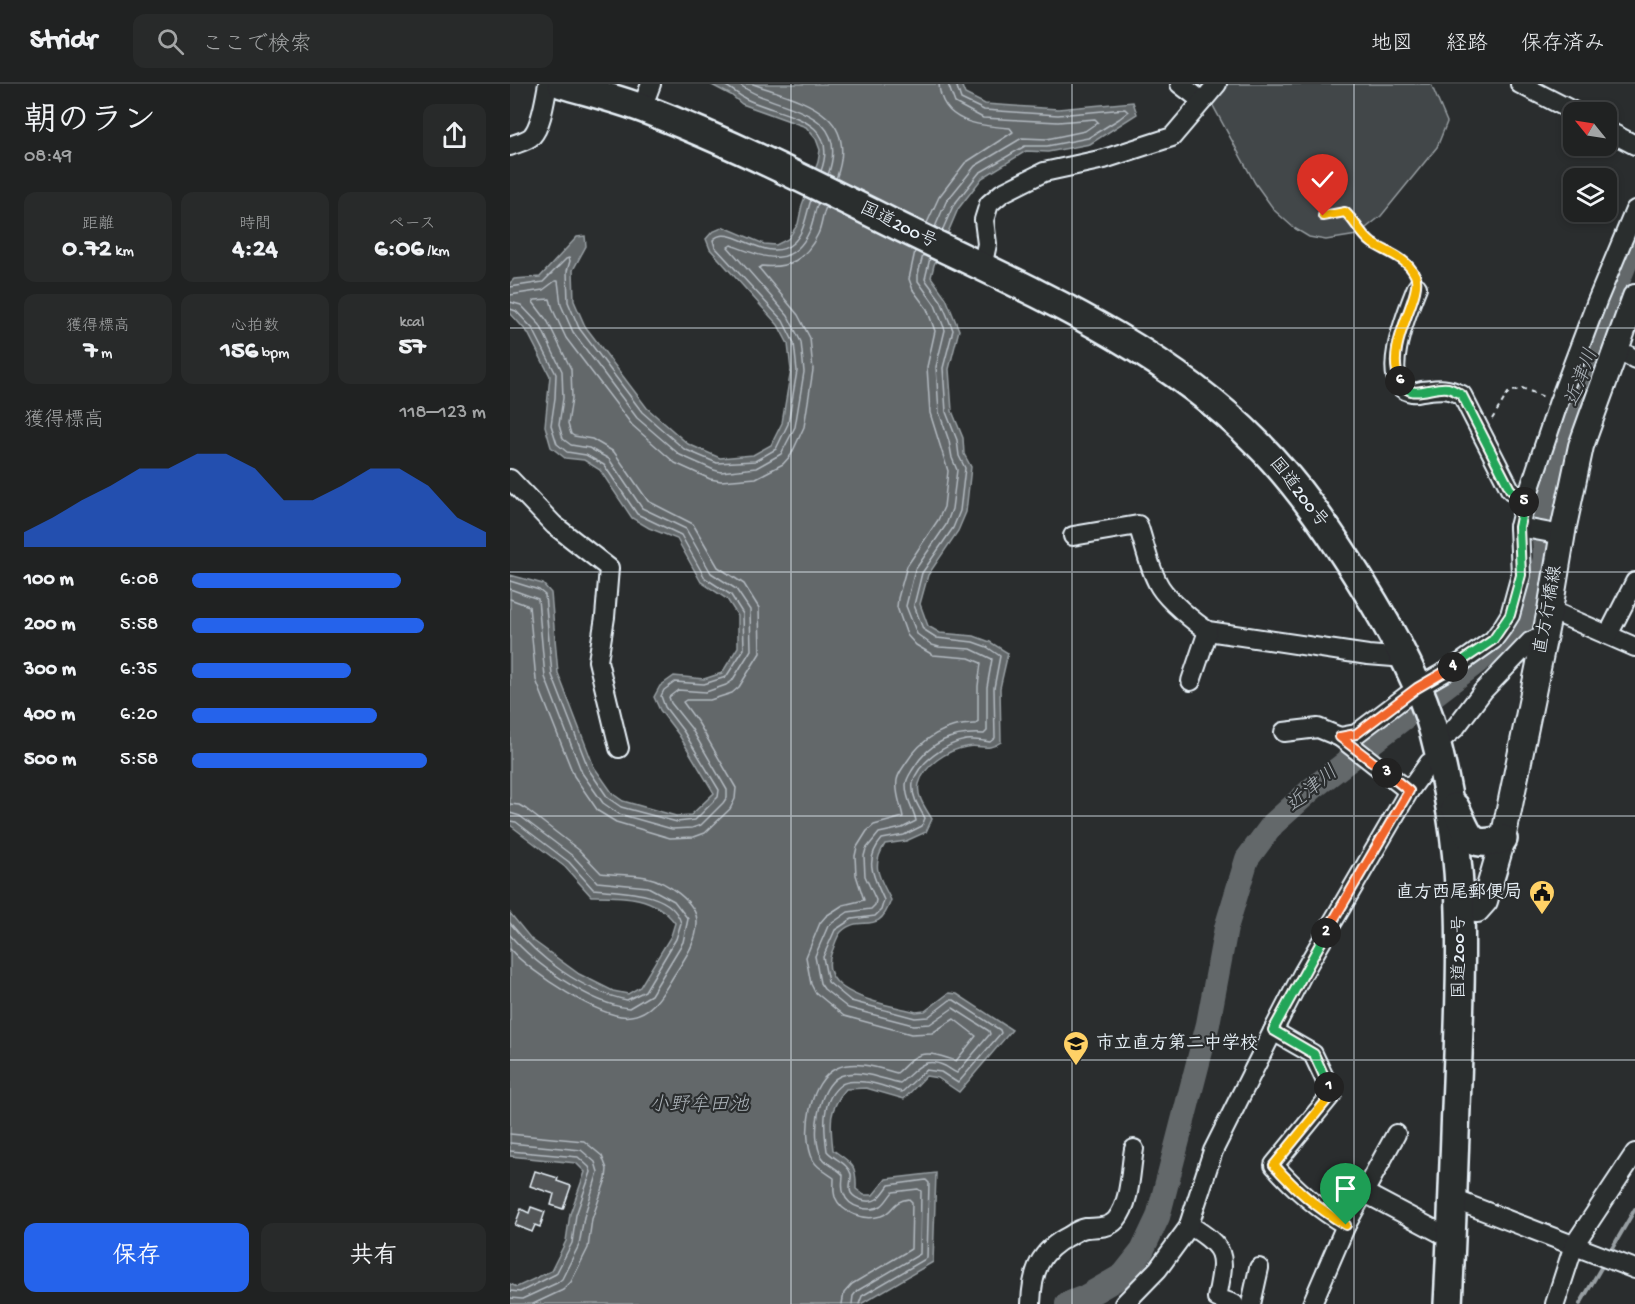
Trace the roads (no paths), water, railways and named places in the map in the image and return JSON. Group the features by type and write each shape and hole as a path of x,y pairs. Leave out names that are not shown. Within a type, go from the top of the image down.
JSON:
{"highway":[{"name":"国道200号","path":"562,84 647,96 784,170 1035,292 1094,324 1195,390 1258,443 1297,489 1341,549 1382,616 1417,688 1436,743 1448,796 1461,909 1460,1002 1448,1304"},
{"path":"1448,796 1467,835 1476,841 1488,844 1503,839"}],"main road":[{"name":"直方行橋線","path":"1461,909 1477,910 1485,901 1503,839 1550,610 1557,534 1581,446 1626,354 1635,297"}],"street":[{"path":"510,146 523,142 533,135 541,116 549,84"},
{"path":"1180,84 1202,101"},
{"path":"977,264 987,244 984,220 989,204 1002,193 1044,172 1104,159 1172,137 1217,84"},
{"path":"1520,84 1563,106"},
{"path":"1617,136 1635,145"},
{"path":"1345,740 1417,688 1462,662 1493,640 1502,628 1513,606 1521,575 1525,503 1558,404 1597,300 1635,210"},
{"path":"1417,287 1397,342 1396,364 1402,387 1412,393 1447,388 1462,395 1510,489 1525,503"},
{"path":"510,479 554,525 609,568 598,661 619,748"},
{"path":"1073,536 1138,525 1161,589 1197,624 1209,631 1368,656 1393,657 1400,651"},
{"path":"1522,527 1557,534"},
{"path":"1608,635 1635,582"},
{"path":"1550,610 1635,647"},
{"path":"1191,681 1209,631"},
{"path":"1124,1304 1158,1269 1189,1225 1213,1151 1273,1030 1303,973 1409,791 1429,763 1436,743 1455,728 1484,691 1530,642 1545,635"},
{"path":"1284,732 1318,728 1345,740 1409,791"},
{"path":"1273,1030 1314,1054 1332,1094 1274,1165 1294,1188 1327,1214 1346,1225"},
{"path":"1312,1304 1362,1192 1396,1134"},
{"path":"1031,1301 1033,1274 1041,1258 1058,1242 1082,1228 1106,1226 1115,1221 1126,1198 1134,1149"},
{"path":"1555,1304 1574,1245 1635,1153"},
{"path":"1362,1192 1450,1238"},
{"path":"1453,1199 1635,1269"},
{"path":"1189,1225 1216,1244 1223,1265 1217,1298 1234,1304"},
{"path":"1251,1304 1259,1268"}],"water":[{"name":"小野牟田池","path":"710,84 961,84 965,94 985,104 1058,109 1133,102 1137,114 1090,144 1048,152 1026,151 982,178 958,209 934,265 931,277 946,298 959,330 949,369 952,411 963,438 964,454 971,467 966,512 958,531 928,575 920,604 928,626 940,633 974,636 1008,653 1000,688 1001,742 992,747 971,746 952,751 926,771 918,789 922,802 932,819 926,832 906,841 885,844 878,859 880,879 891,900 886,912 881,919 875,922 848,926 841,932 829,965 833,977 842,987 871,1001 916,1012 925,1011 949,993 957,994 1012,1030 959,1092 938,1078 926,1076 904,1099 866,1088 846,1089 836,1104 831,1124 833,1150 852,1165 856,1175 856,1189 864,1195 873,1195 886,1179 936,1173 933,1262 861,1304 510,1304 510,1284 517,1287 551,1271 566,1241 570,1214 585,1172 576,1163 510,1156 510,913 531,939 579,974 613,991 628,994 640,987 671,936 675,923 658,907 648,902 626,897 591,896 565,867 510,825 510,575 543,584 551,593 558,673 594,767 613,794 623,801 676,816 691,815 714,793 679,735 660,710 654,697 660,686 674,676 704,679 722,673 738,647 738,616 727,599 701,582 677,539 649,528 632,518 600,470 584,460 565,458 551,447 545,426 550,376 528,333 510,313 510,283 514,279 540,277 577,237 585,236 586,246 573,270 574,301 585,326 647,408 688,444 720,458 753,455 771,445 782,423 791,370 788,344 778,325 710,249 706,239 712,232 724,227 764,244 776,245 788,239 798,224 820,150 816,139 806,127 742,104 731,95"}],"waterway":[{"name":"近津川","path":"1067,1304 1085,1297 1123,1275 1142,1251 1158,1217 1208,1024 1226,928 1247,859 1273,824 1313,788 1503,642 1522,623 1535,599 1545,558 1543,519 1568,418 1598,330 1635,240"},
{"path":"1610,1252 1635,1209"},
{"path":"1580,1304 1605,1261"}],"place":[{"name":"直方西尾郵便局","path":"1542,916"},
{"name":"市立直方第二中学校","path":"1076,1067"}]}
